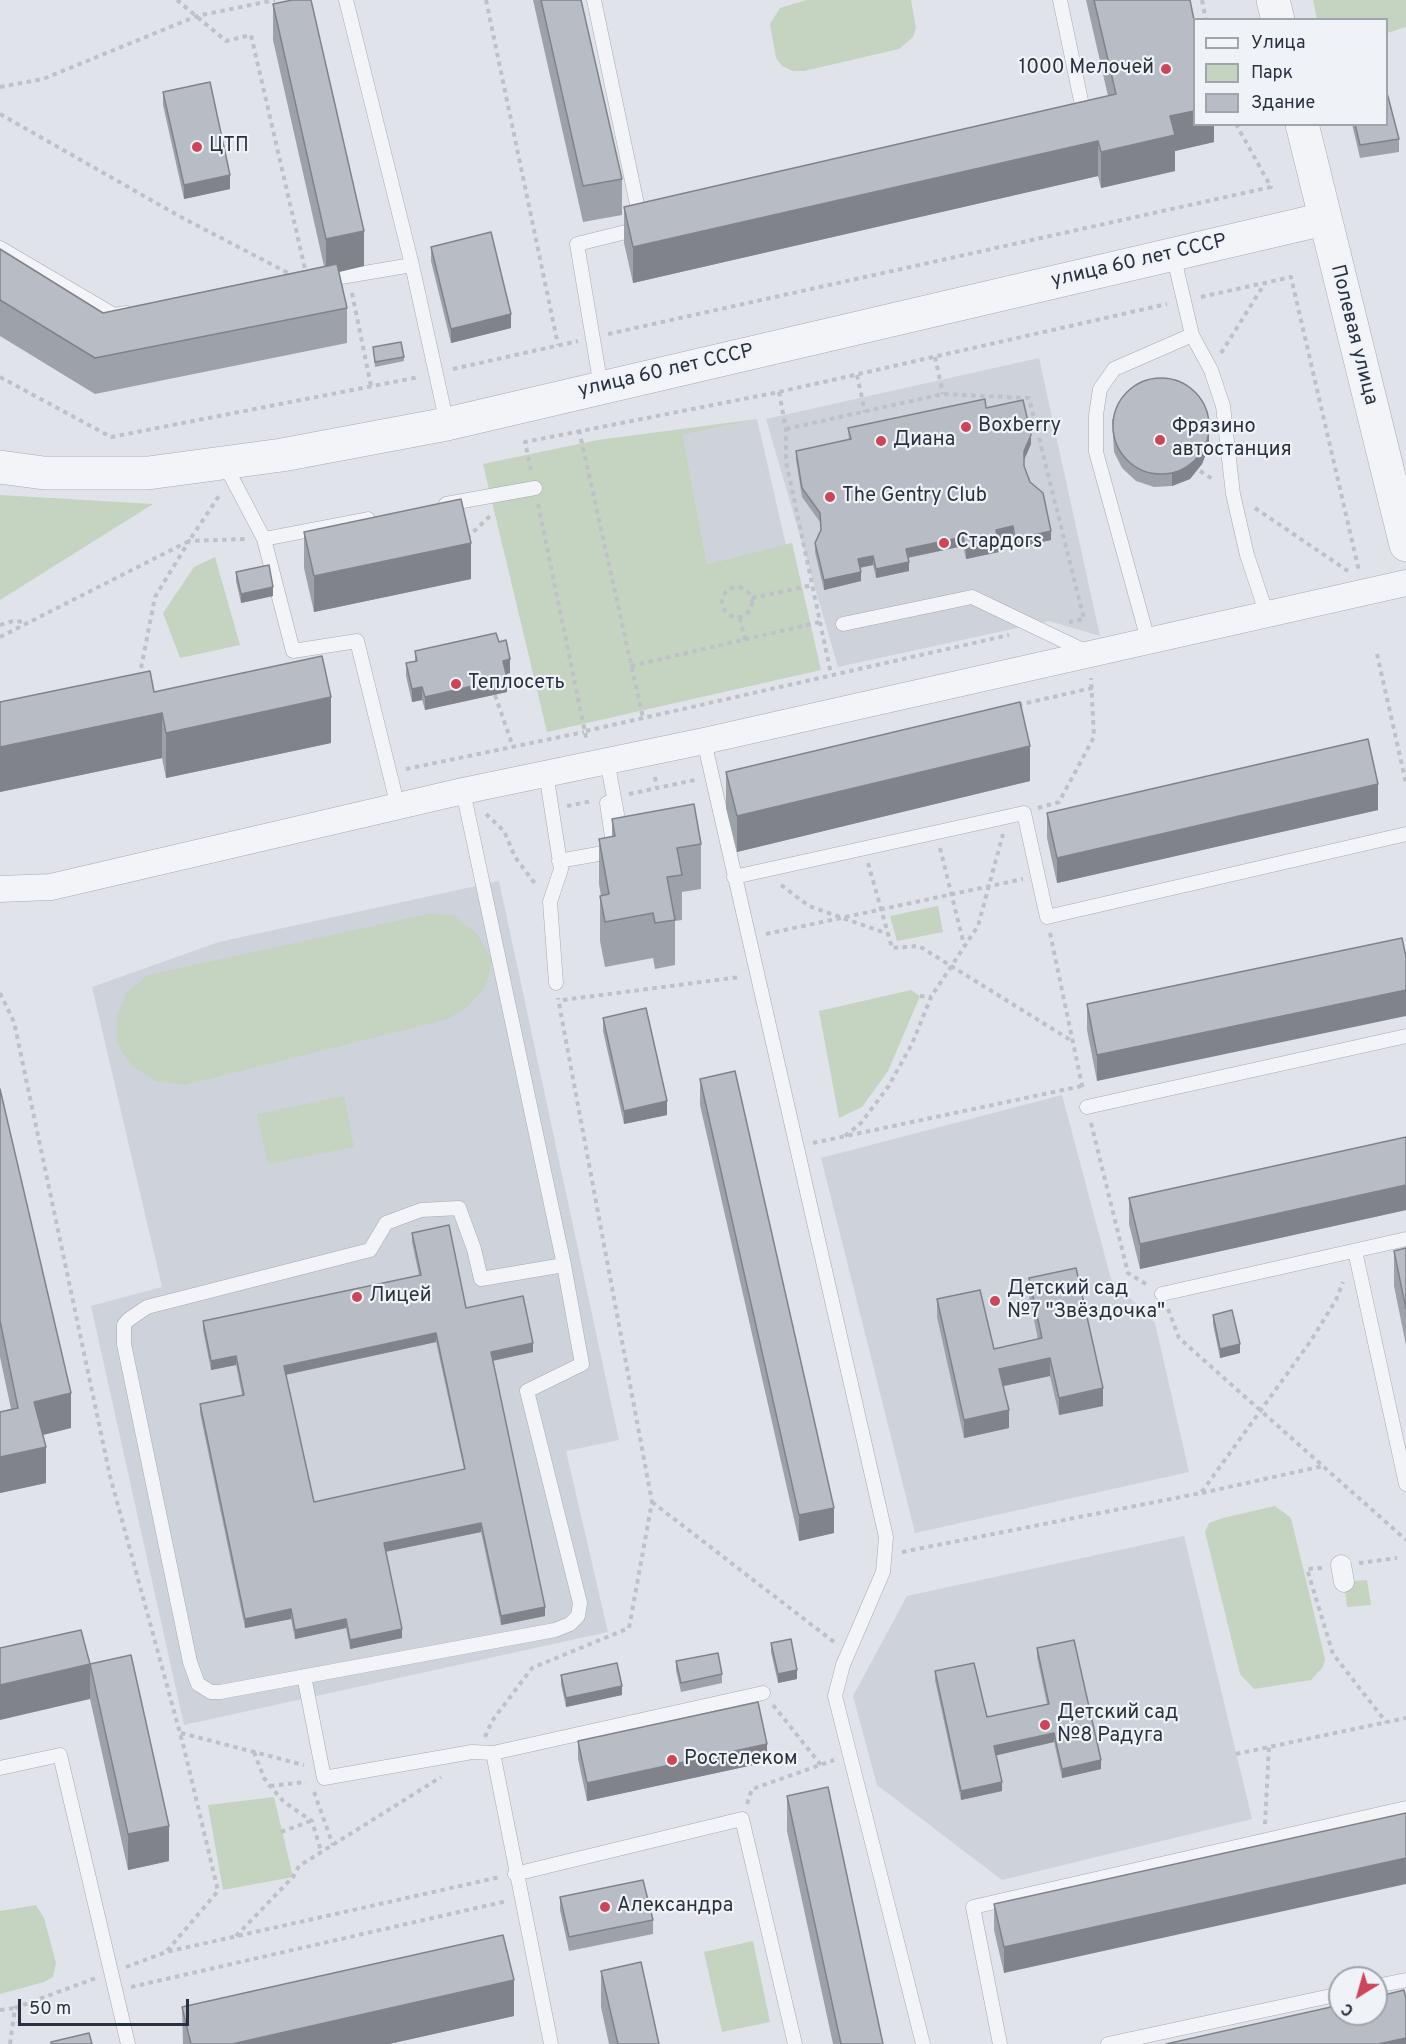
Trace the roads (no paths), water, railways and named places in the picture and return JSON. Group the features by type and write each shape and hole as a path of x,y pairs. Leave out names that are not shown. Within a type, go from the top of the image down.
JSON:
{"street":[{"path":"1273,0 1278,18"},
{"name":"Полевая улица","path":"1302,126 1406,545"},
{"name":"улица 60 лет СССР","path":"0,467 44,473 227,470 282,455 447,424 1324,219"},
{"path":"0,889 51,887 398,807 465,799 546,773 704,741 1406,583"}],"lane":[{"path":"346,0 438,373 447,424"},
{"path":"594,0 646,220 642,228 577,244 601,387"},
{"path":"1060,0 1084,115 1061,120"},
{"path":"0,248 114,315 137,312"},
{"path":"1173,254 1192,335 1211,370 1226,423 1233,494 1247,555 1267,615"},
{"path":"308,283 412,265"},
{"path":"1148,640 1096,452 1096,415 1100,389 1114,369 1192,335"},
{"path":"227,470 264,539 293,651 357,641 398,807"},
{"path":"434,506 535,488"},
{"path":"264,539 377,517"},
{"path":"843,624 972,597 1090,653"},
{"path":"704,741 886,1537 883,1572 848,1653 836,1696 923,2044"},
{"path":"600,762 624,851"},
{"path":"546,773 561,869 550,902 556,982"},
{"path":"465,799 564,1265 582,1364 528,1391 580,1603 578,1616 570,1624 555,1630 304,1676 211,1692 198,1684 194,1675 124,1344 124,1325 136,1312 147,1307 369,1250 386,1222 421,1210 459,1208 474,1249 481,1279 564,1265"},
{"path":"559,861 609,852 612,848 612,837 606,803"},
{"path":"735,877 1024,813 1047,917 1406,834"},
{"path":"1087,1107 1406,1036"},
{"path":"1162,1294 1406,1239"},
{"path":"1355,1251 1406,1484"},
{"path":"304,1676 324,1778 486,1753 763,1693"},
{"path":"486,1753 516,1874 551,2044"},
{"path":"0,1768 60,1755 128,2044"},
{"path":"1000,2044 973,1907 1406,1808"},
{"path":"516,1874 742,1820 795,2044"},
{"path":"1388,1984 1406,1980"},
{"path":"1108,2044 1328,1997"}],"place":[{"name":"1000 Мелочей","path":"1166,69"},
{"name":"ЦТП","path":"197,147"},
{"name":"Boxberry","path":"966,427"},
{"name":"Фрязино автостанция","path":"1160,440"},
{"name":"Диана","path":"881,441"},
{"name":"The Gentry Club","path":"830,497"},
{"name":"Стардогs","path":"944,543"},
{"name":"Теплосеть","path":"456,684"},
{"name":"Лицей","path":"357,1297"},
{"name":"Детский сад №7 \"Звёздочка\"","path":"995,1301"},
{"name":"Детский сад №8 Радуга","path":"1045,1725"},
{"name":"Ростелеком","path":"672,1760"},
{"name":"Александра","path":"605,1907"}]}
